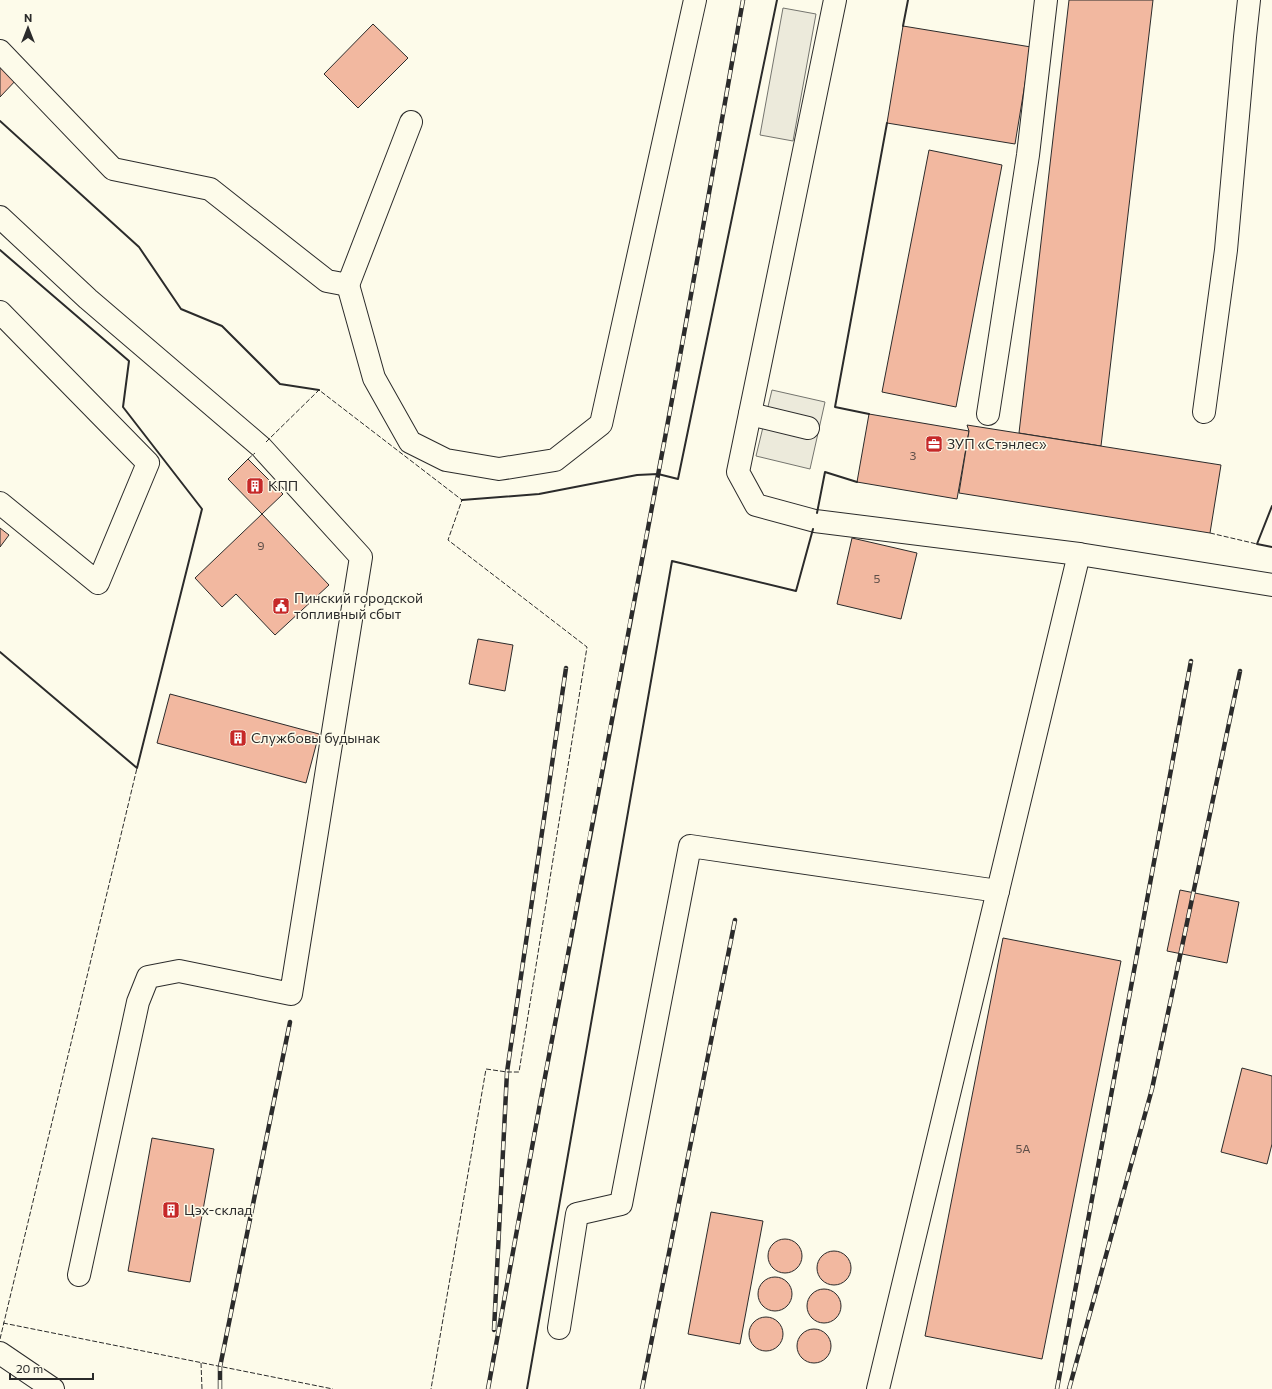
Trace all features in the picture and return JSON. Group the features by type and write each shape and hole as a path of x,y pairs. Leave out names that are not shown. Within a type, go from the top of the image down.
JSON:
{"lane":[{"path":"411,122 348,285 374,378 410,442 446,460 499,469 555,460 601,424 695,0"},
{"path":"835,0 738,472 756,505 815,521 1079,554 1272,585"},
{"path":"988,414 1028,155 1046,0"},
{"path":"1204,412 1226,250 1249,0"},
{"path":"0,51 114,169 210,189 327,281 348,285"},
{"path":"0,217 88,299 260,447 361,556 291,994 179,971 148,977 138,1002 79,1275"},
{"path":"0,312 148,463 98,583 0,503"},
{"path":"750,414 808,428"},
{"path":"878,1389 1079,554"},
{"path":"559,1328 577,1214 621,1204 690,846 998,892"},
{"path":"0,1353 53,1389"}],"shaded area":[{"path":"783,8 816,14 793,141 760,135"},
{"path":"772,390 825,402 810,469 756,456"}],"building":[{"path":"1069,0 1153,0 1101,446 1019,433"},
{"path":"373,24 408,58 358,108 324,74"},
{"path":"903,26 1031,47 1015,144 887,123"},
{"path":"0,61 18,78 0,97"},
{"path":"929,150 1002,165 956,407 882,392"},
{"path":"869,414 969,431 957,499 857,482"},
{"path":"967,425 1221,465 1210,533 959,493 969,431"},
{"name":"КПП","path":"248,459 283,494 262,514 228,479"},
{"path":"262,514 329,585 275,635 236,594 222,607 195,578"},
{"path":"0,528 9,535 0,547"},
{"path":"852,538 917,553 901,619 837,604"},
{"path":"478,639 513,645 505,691 469,684"},
{"name":"Службовы будынак","path":"170,694 319,734 306,783 157,743"},
{"path":"1180,890 1239,902 1227,963 1167,951"},
{"path":"1003,938 1121,961 1042,1359 925,1336"},
{"path":"1242,1068 1272,1076 1272,1144 1267,1164 1221,1152"},
{"name":"Цэх-склад","path":"152,1138 214,1149 190,1282 128,1271"},
{"path":"711,1212 763,1221 740,1344 688,1334"},
{"path":"788,1239 797,1244 801,1249 801,1263 797,1268 792,1272 782,1273 778,1272 769,1263 768,1253 769,1249 778,1240"},
{"path":"837,1251 846,1256 850,1261 850,1275 846,1280 841,1284 831,1285 827,1284 818,1275 817,1265 818,1261 827,1252"},
{"path":"778,1277 787,1282 791,1287 791,1301 787,1306 782,1310 772,1311 768,1310 759,1301 758,1291 759,1287 768,1278"},
{"path":"827,1289 836,1294 840,1299 840,1313 836,1318 831,1322 821,1323 817,1322 808,1313 807,1303 808,1299 817,1290"},
{"path":"769,1317 778,1322 782,1327 782,1341 778,1346 773,1350 763,1351 759,1350 750,1341 749,1331 750,1327 759,1318"},
{"path":"817,1329 826,1334 830,1339 830,1353 826,1358 821,1362 811,1363 807,1362 798,1353 797,1343 798,1339 807,1330"}],"railway":[{"path":"488,1389 691,297 743,0"},
{"path":"1057,1389 1191,661"},
{"path":"494,1330 507,1072 566,668"},
{"path":"1069,1389 1152,1089 1240,671"},
{"path":"642,1389 735,920"},
{"path":"220,1389 220,1367 290,1022"}],"fence":[{"path":"266,442 319,390 462,500 448,540 587,647 519,1072 486,1069 431,1389"},
{"path":"248,459 255,453"},
{"path":"1210,533 1257,544"},
{"path":"0,1339 137,768"},
{"path":"3,1323 333,1389"},
{"path":"201,1363 202,1389"}],"wall":[{"path":"462,500 539,494 637,475 658,474 678,479 777,0"},
{"path":"903,26 908,0"},
{"path":"0,121 139,247 181,309 222,326 280,384 319,390"},
{"path":"869,414 835,407 887,123"},
{"path":"0,250 129,361 123,407 202,509 137,768 0,652"},
{"path":"817,513 825,472 857,482"},
{"path":"1272,506 1257,544 1272,547"},
{"path":"527,1389 672,561 796,591 813,529"}],"place":[{"name":"ЗУП «Стэнлес»","path":"934,444"},
{"name":"КПП","path":"255,486"},
{"name":"Пинский городской топливный сбыт","path":"281,606"},
{"name":"Службовы будынак","path":"238,738"},
{"name":"Цэх-склад","path":"171,1210"}]}
